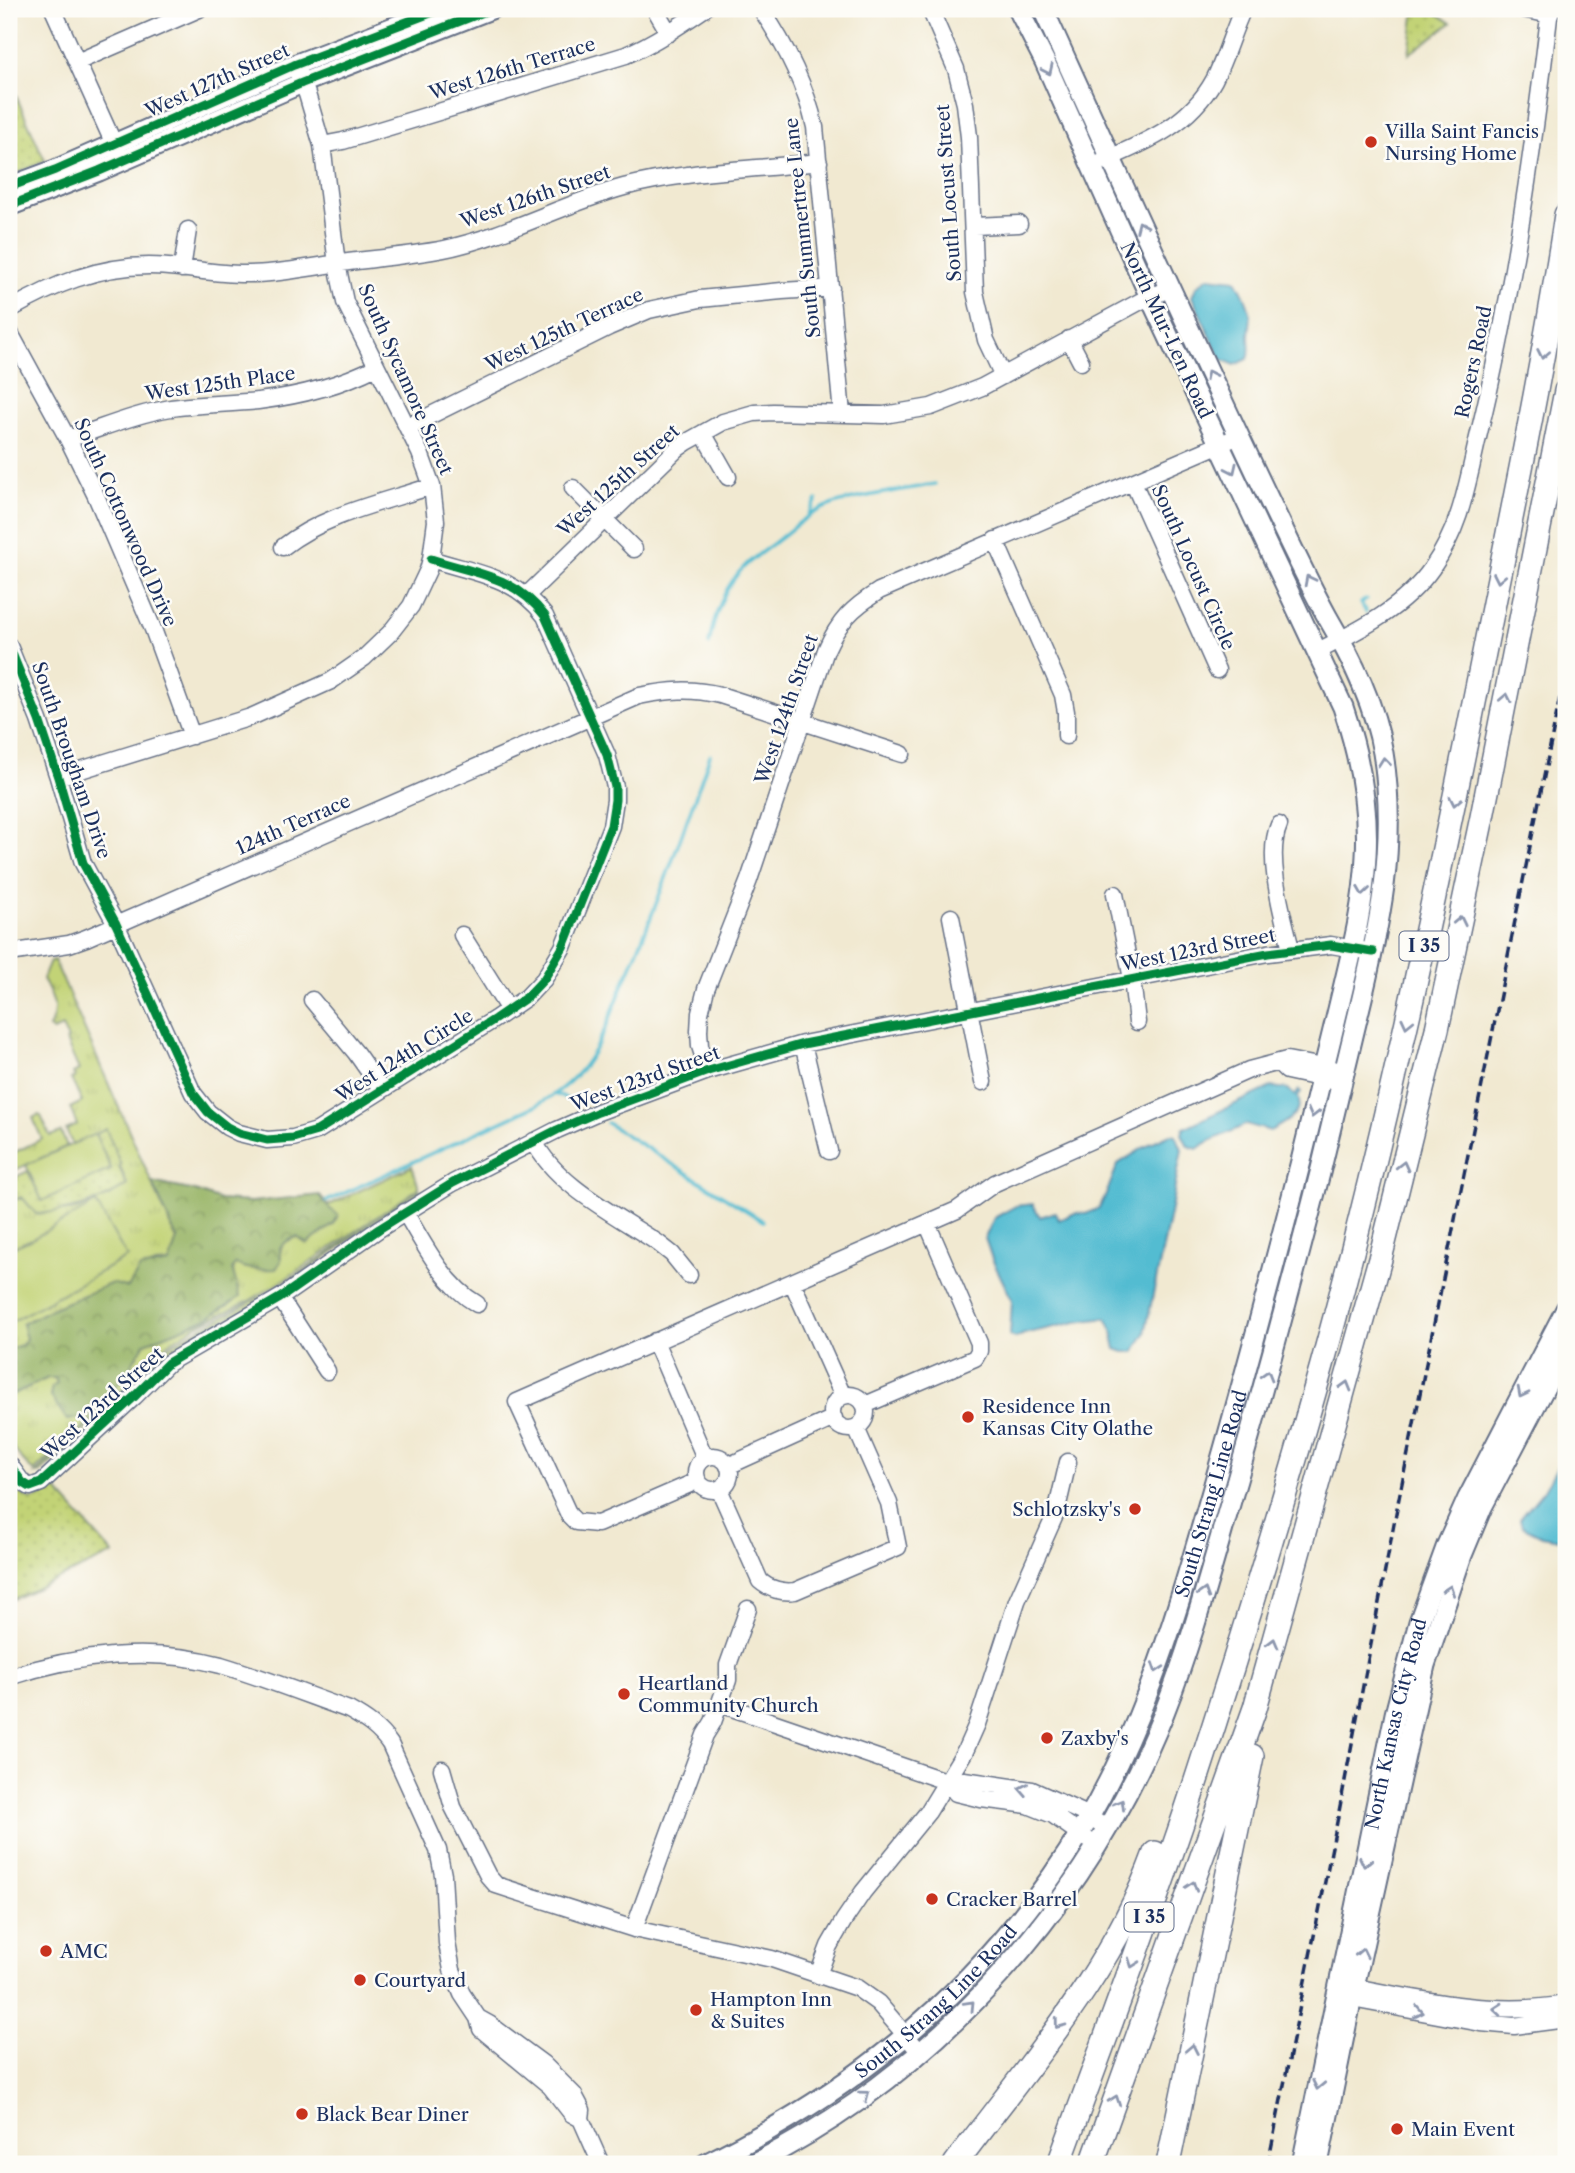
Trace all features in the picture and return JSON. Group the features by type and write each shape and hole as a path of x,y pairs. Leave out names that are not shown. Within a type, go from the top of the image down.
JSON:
{"highway":[{"name":"I 35","path":"1059,2164 1185,1814 1322,1362 1385,1118 1440,871 1521,470 1566,215"},
{"name":"I 35","path":"1092,2164 1255,1708 1377,1272 1437,1029 1485,804 1566,391"},
{"path":"955,2164 1069,2012 1111,1947 1145,1880 1217,1681 1232,1666"},
{"path":"1168,2164 1258,1728 1255,1708"}],"main road":[{"name":"West 127th Street","path":"9,206 294,65 441,9"},
{"name":"West 127th Street","path":"9,187 55,170 118,153 491,9"},
{"name":"North Mur-Len Road","path":"1018,9 1045,62 1150,297 1318,651"},
{"name":"North Mur-Len Road","path":"1044,9 1169,289 1328,617 1342,639"},
{"name":"South Strang Line Road","path":"753,2164 845,2109 920,2052 997,1978 1072,1884 1101,1836 1147,1752 1180,1670 1287,1307 1373,952 1386,874 1387,793 1382,750 1368,701 1342,639"},
{"name":"South Strang Line Road","path":"705,2164 795,2116 857,2074 906,2036 970,1975 1051,1876 1084,1825 1118,1763 1143,1707 1186,1580 1266,1301 1323,1073 1363,891 1367,851 1363,792 1352,734 1318,651"},
{"name":"North Kansas City Road","path":"1318,2164 1345,1992 1395,1714 1422,1614 1447,1545 1468,1498 1565,1316"},
{"name":"North Kansas City Road","path":"1302,2164 1424,1665 1448,1593 1482,1507 1566,1348"}],"street":[{"path":"53,9 118,153"},
{"path":"77,62 199,9"},
{"path":"655,9 669,33"},
{"name":"West 126th Terrace","path":"323,145 611,60 641,49 704,9"},
{"name":"South Summertree Lane","path":"761,9 784,45 803,83 813,118 842,414"},
{"name":"South Locust Street","path":"930,9 956,69 965,104 974,226 975,292 986,340 1003,376"},
{"path":"1091,166 1157,137 1181,121 1205,95 1219,70 1230,36 1243,9"},
{"path":"1523,9 1550,12"},
{"name":"Rogers Road","path":"1318,651 1385,614 1407,597 1433,567 1458,520 1497,358 1528,171 1550,12"},
{"name":"South Sycamore Street","path":"192,736 251,717 331,681 364,658 388,636 411,606 431,559 436,521 432,486 420,453 345,302 337,264 323,145 294,65"},
{"name":"West 126th Street","path":"9,310 63,282 96,272 149,266 247,275 404,255 466,244 602,194 659,179 704,172 819,162"},
{"path":"974,226 1019,224"},
{"path":"182,269 188,230"},
{"name":"West 125th Terrace","path":"407,427 609,327 649,310 700,299 831,288"},
{"name":"West 125th Street","path":"526,596 677,449 723,422 773,412 884,415 924,409 958,398 1003,376 1069,339 1169,289"},
{"name":"South Cottonwood Drive","path":"9,331 68,439 131,575 192,736"},
{"path":"1069,339 1081,362"},
{"name":"West 125th Place","path":"68,439 135,416 171,408 294,396 323,389 376,367"},
{"path":"703,433 728,477"},
{"name":"West 124th Street","path":"708,1071 700,1046 699,1031 706,989 749,880 831,637 847,615 856,605 878,591 1239,436"},
{"name":"South Locust Circle","path":"1133,482 1217,670"},
{"path":"283,547 300,533 318,524 432,486"},
{"path":"573,488 634,549"},
{"path":"995,540 1063,695 1066,736"},
{"path":"431,559 499,578 515,586 526,596 545,616 590,717"},
{"name":"South Brougham Drive","path":"9,646 39,720 80,856 116,925"},
{"name":"124th Terrace","path":"9,953 69,944 116,925 639,696 667,690 698,690 902,754"},
{"name":"West 124th Circle","path":"116,925 192,1093 208,1112 227,1127 255,1138 293,1139 317,1130 509,1010 536,988 556,963 611,826 615,800 613,774 590,717"},
{"path":"58,777 192,736"},
{"name":"West 123rd Street","path":"1279,825 1274,837 1274,867 1291,949"},
{"name":"West 123rd Street","path":"1115,894 1138,1021"},
{"path":"951,917 983,1082"},
{"path":"462,935 509,1010"},
{"name":"West 123rd Street","path":"9,1464 22,1482 30,1487 41,1483 168,1363 280,1298 405,1212 534,1141 598,1112 708,1071 803,1044 1291,949 1331,945 1373,952"},
{"name":"West 124th Circle","path":"312,1000 356,1053 382,1090"},
{"path":"803,1044 829,1151"},
{"path":"697,1481 598,1524 576,1522 569,1515 517,1402 957,1210 976,1194 1007,1177 1249,1070 1287,1060 1343,1077"},
{"path":"534,1141 544,1159 562,1178 658,1243 672,1254 689,1275"},
{"path":"405,1212 448,1279 465,1297 477,1304"},
{"path":"865,1405 975,1358 979,1351 979,1343 927,1223"},
{"path":"792,1282 843,1396"},
{"path":"280,1298 327,1371"},
{"path":"655,1341 705,1458"},
{"path":"843,1396 858,1397 865,1405 866,1416 856,1428 840,1426 834,1418 834,1405 843,1396"},
{"path":"728,1466 834,1418"},
{"path":"719,1489 760,1581 765,1586 787,1593 795,1591 898,1547 889,1503 856,1428"},
{"path":"716,1456 728,1466 729,1479 719,1489 705,1489 697,1481 695,1470 705,1458 716,1456"},
{"path":"818,1975 829,1946 844,1920 863,1892 928,1812 965,1751 977,1724 1017,1601 1056,1513 1068,1462"},
{"path":"634,1929 705,1735 720,1704 728,1680 728,1665 748,1609"},
{"path":"9,1677 75,1660 106,1656 163,1656 220,1665 349,1710 366,1720 383,1734 390,1744 438,1850 443,1875 447,1942 452,1970 462,1994 478,2018 556,2075 578,2102 582,2110 581,2119 601,2164"},
{"path":"720,1704 948,1782 964,1780 1032,1790 1061,1802 1084,1825 1101,1836"},
{"path":"442,1769 453,1807 488,1876 496,1885 634,1929 772,1959 857,1988 878,2003 920,2052"},
{"path":"1345,1992 1513,2010 1542,2009 1566,2004"},
{"path":"1345,1992 1481,2023 1514,2026 1566,2019"}],"green space":[{"path":"1415,9 1430,9 1451,23 1409,54"},
{"path":"9,80 45,161 9,177"},
{"path":"54,960 177,1240 169,1263 155,1264 128,1288 26,1339 22,1345 9,1349 9,1323 127,1257 30,1240 9,1249 9,1201 25,1199 67,1211 97,1201 127,1185 106,1130 72,1144 66,1130 77,1125 70,1108 82,1102 71,1079 75,1077 73,1073 79,1070 66,1041 68,1039 62,1027 53,1031 49,1028 54,1014 54,1003 43,979 50,961"},
{"path":"41,1116 50,1136 61,1132 67,1146 9,1173 9,1155 42,1139 33,1118"},
{"path":"106,1129 127,1185 95,1202 48,1213 36,1214 22,1197 9,1201 9,1180 28,1171 42,1200 111,1169 95,1134"},
{"path":"95,1134 111,1169 42,1201 26,1165"},
{"path":"412,1166 419,1188 281,1282 247,1302 196,1326 167,1345 74,1436 34,1471 26,1465 9,1440 9,1396 48,1378 55,1378 67,1420 94,1415 145,1343 207,1318 240,1297 232,1268 236,1263 281,1261 280,1248 287,1241 297,1237 307,1244 334,1224 327,1206"},
{"path":"152,1182 195,1191 220,1200 251,1202 320,1195 338,1215 334,1224 307,1244 297,1237 287,1241 280,1248 281,1261 276,1269 250,1269 236,1264 232,1269 240,1297 208,1318 145,1343 94,1415 67,1420 50,1395 52,1387 57,1384 55,1378 48,1378 9,1396 9,1349 22,1345 26,1339 22,1324 112,1283 128,1288 140,1268 169,1263 177,1239"},
{"path":"420,1190 422,1192 274,1293 191,1337 166,1354 40,1473 35,1474 170,1346 283,1284"},
{"path":"96,1203 127,1257 9,1323 9,1249"},
{"path":"9,1478 29,1499 40,1498 54,1487 113,1554 9,1601"}],"water":[{"path":"1208,277 1236,280 1249,308 1249,356 1235,365 1221,359 1192,297 1196,287"},
{"path":"1271,1087 1288,1089 1295,1096 1299,1090 1301,1092 1298,1109 1286,1122 1270,1131 1246,1124 1197,1149 1188,1146 1182,1134 1184,1128"},
{"path":"1170,1134 1176,1135 1182,1149 1145,1333 1134,1352 1116,1349 1106,1318 1076,1322 1016,1338 1010,1336 1012,1300 985,1238 994,1218 1016,1206 1033,1204 1040,1217 1055,1212 1059,1220 1075,1213 1086,1214 1099,1208 1118,1164"},
{"path":"1566,1451 1566,1540 1542,1536 1522,1526 1520,1519 1544,1490"}],"waterway":[{"path":"709,644 721,602 731,583 753,559 805,519 819,510 846,501 935,484"},
{"path":"809,514 817,500"},
{"path":"1366,599 1361,603 1366,612"},
{"path":"327,1201 535,1106 561,1089 579,1072 596,1047 611,1016 658,899 710,755"},
{"path":"556,1095 573,1103"},
{"path":"607,1123 763,1221"}],"railway":[{"path":"1268,2164 1566,667"}],"cycle path":[{"path":"9,187 55,170 294,65 441,9"},
{"path":"9,206 99,171 302,83 491,9"},
{"path":"9,646 39,720 83,863 116,924 193,1093 208,1112 239,1133 267,1140 293,1138 317,1131 527,997 544,979 563,947 611,826 615,787 607,755 545,616 533,602 507,584 431,559"},
{"path":"9,1464 22,1482 30,1487 41,1483 168,1363 280,1298 379,1229 453,1183 598,1112 708,1071 803,1044 1268,953 1331,945 1373,952"}],"place":[{"name":"Villa Saint Fancis Nursing Home","path":"1371,142"},
{"name":"Residence Inn Kansas City Olathe","path":"968,1417"},
{"name":"Schlotzsky's","path":"1135,1509"},
{"name":"Heartland Community Church","path":"624,1694"},
{"name":"Zaxby's","path":"1047,1738"},
{"name":"Cracker Barrel","path":"932,1899"},
{"name":"AMC","path":"46,1951"},
{"name":"Courtyard","path":"360,1980"},
{"name":"Hampton Inn & Suites","path":"696,2010"},
{"name":"Black Bear Diner","path":"302,2114"},
{"name":"Main Event","path":"1397,2129"}]}
